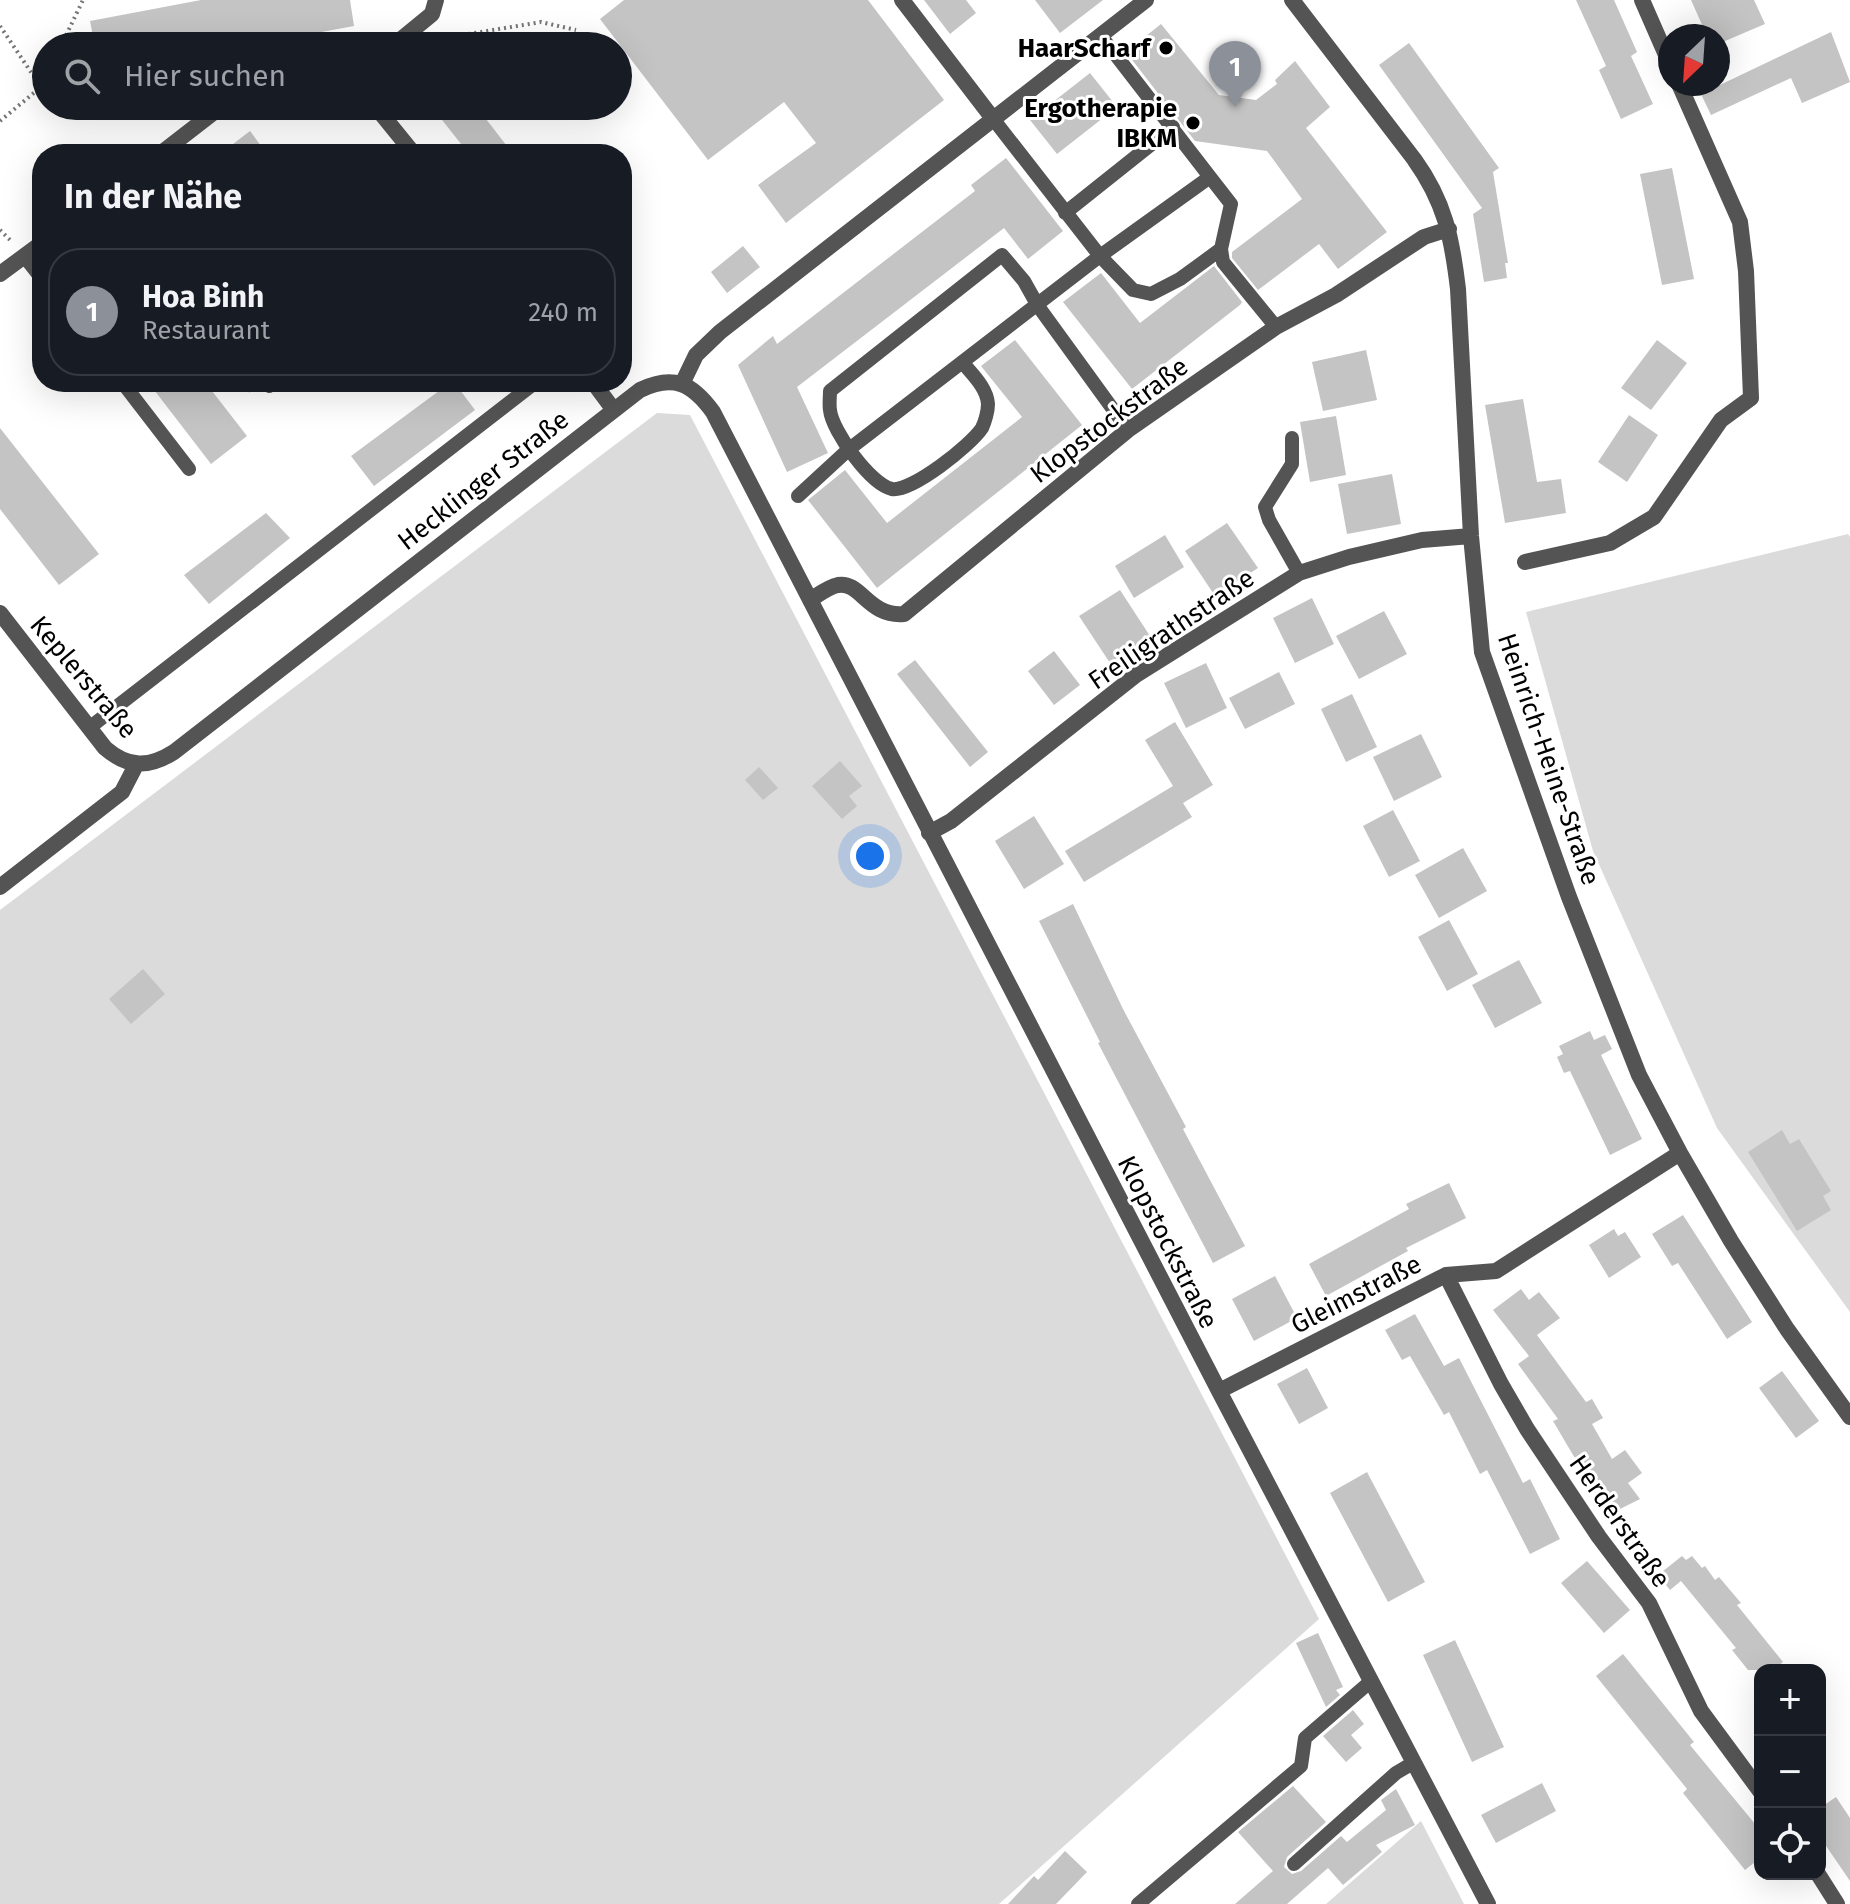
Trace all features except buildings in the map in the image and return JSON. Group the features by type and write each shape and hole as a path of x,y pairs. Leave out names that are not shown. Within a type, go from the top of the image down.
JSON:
{"street":[{"path":"410,32 432,14 436,0"},
{"path":"902,0 994,120"},
{"path":"682,384 696,355 720,332 1146,0"},
{"name":"Heinrich-Heine-Straße","path":"1292,0 1430,182 1443,207 1458,289 1471,536 1482,652 1569,897 1639,1075 1680,1153 1787,1329 1850,1417"},
{"path":"1642,0 1658,37"},
{"path":"1525,562 1610,543 1654,517 1721,420 1751,398 1746,271 1740,222 1684,96"},
{"path":"177,144 205,120"},
{"path":"386,120 406,144"},
{"name":"Klopstockstraße","path":"810,600 839,585 847,585 856,589 881,612 904,614 1128,430 1276,327 1336,295 1424,237 1449,229"},
{"path":"0,274 32,250"},
{"name":"Hecklinger Straße","path":"136,765 162,760 174,752 613,409 655,383 682,384"},
{"name":"Klopstockstraße","path":"682,384 703,398 713,412 1488,1904"},
{"path":"600,392 613,409"},
{"name":"Freiligrathstraße","path":"929,833 951,821 1136,675 1299,573 1349,557 1422,540 1471,536"},
{"name":"Keplerstraße","path":"0,613 112,754 136,765"},
{"path":"0,887 122,792 136,765"},
{"name":"Gleimstraße","path":"1219,1391 1446,1275 1496,1271 1680,1153"},
{"name":"Herderstraße","path":"1446,1275 1527,1429 1599,1537 1642,1592 1701,1711 1754,1783"},
{"path":"1822,1880 1837,1904"}],"lane":[{"path":"1101,36 1231,204 1221,249 1223,262 1276,327"},
{"path":"994,120 1100,256 1133,290 1151,294 1180,279 1221,249"},
{"path":"1065,213 1173,127"},
{"path":"798,496 848,450 1100,256 1210,177"},
{"path":"963,363 985,391 988,407 983,426 917,482 896,490 880,485 848,450 830,412 830,391 1002,255 1024,281 1038,306 1128,430"},
{"path":"24,256 32,266"},
{"path":"130,392 189,469"},
{"path":"89,728 523,392"},
{"path":"1292,438 1292,464 1265,507 1299,573"},
{"path":"1138,1904 1301,1766 1305,1738 1370,1682"},
{"path":"1294,1864 1396,1773 1413,1763"}],"path":[{"path":"68,32 83,0"},
{"path":"483,32 541,22 576,30"},
{"path":"0,26 32,70"},
{"path":"0,121 32,96"}],"shaded area":[{"path":"657,413 690,415 1319,1619 999,1904 0,1904 0,910"},
{"path":"1848,534 1850,1312 1717,1128 1593,851 1526,612"},
{"path":"1421,1821 1464,1904 1326,1904"}],"place":[{"name":"HaarScharf","path":"1166,48"},
{"name":"Hoa Binh","path":"1235,107"},
{"name":"Ergotherapie IBKM","path":"1193,123"}]}
